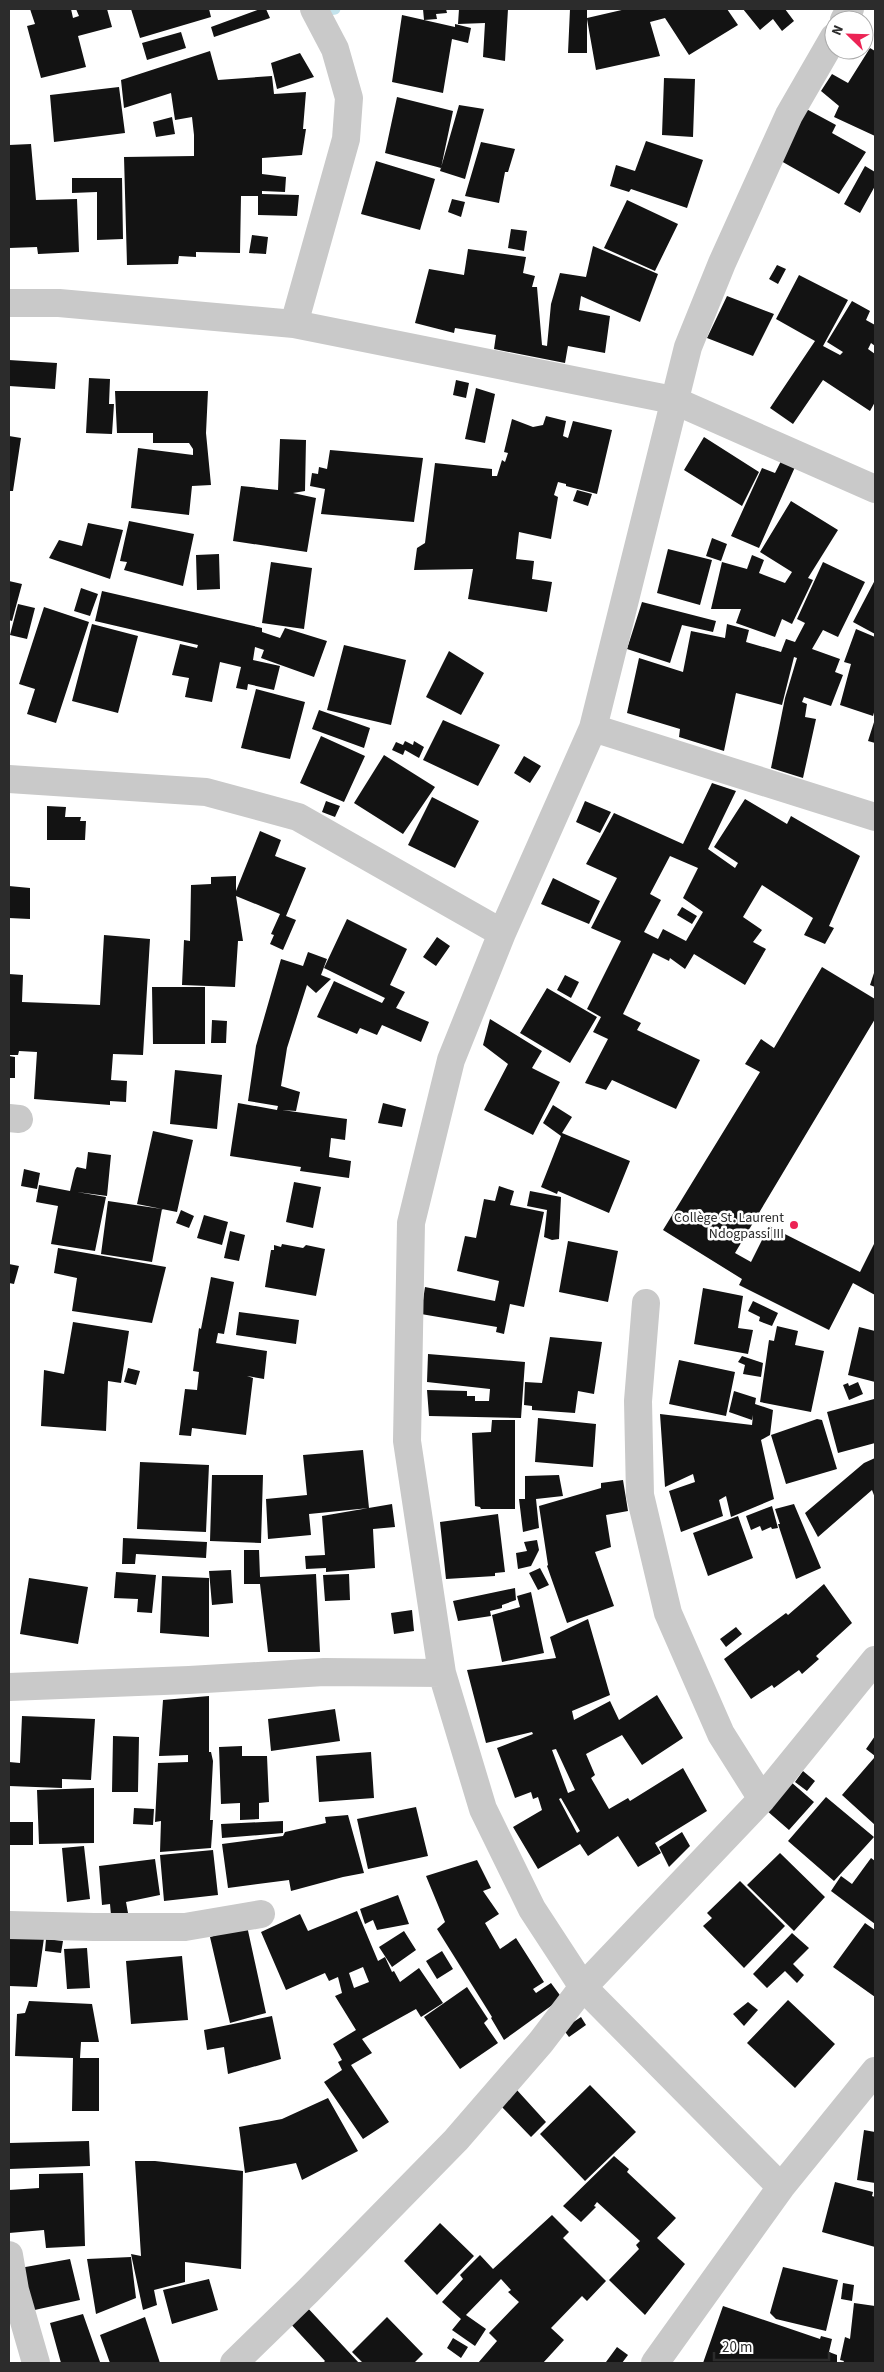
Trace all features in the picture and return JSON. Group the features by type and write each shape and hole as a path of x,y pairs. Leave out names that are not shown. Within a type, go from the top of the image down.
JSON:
{"street":[{"path":"294,324 346,139 349,98 335,49 314,9"},
{"path":"781,2187 583,1987 532,1909 484,1809 442,1673 407,1440 411,1223 451,1060 502,933 593,728 673,400 688,347 722,263 790,115 824,55"},
{"path":"9,303 59,303 294,324 673,400 875,489"},
{"path":"593,728 875,816"},
{"path":"9,779 206,792 298,817 502,933"},
{"path":"646,1303 638,1401 640,1495 668,1613 721,1734 762,1799"},
{"path":"234,2363 308,2292 456,2140 541,2042 583,1987 762,1799 875,1660"},
{"path":"9,1687 190,1680 324,1672 442,1673"},
{"path":"9,1924 94,1927 185,1927 261,1914"},
{"path":"654,2363 781,2187 875,2071"},
{"path":"9,2255 15,2290 36,2363"}],"building":[{"path":"30,9 71,9 73,18 79,16 76,9 107,9 112,27 78,36 86,67 41,78 27,26 35,24"},
{"path":"131,9 209,9 211,17 140,38"},
{"path":"260,9 266,9 270,18 214,37 211,27"},
{"path":"423,9 446,9 447,13 436,14 437,19 424,20"},
{"path":"459,9 508,9 505,61 483,57 485,23 458,24"},
{"path":"570,9 587,9 587,18 626,9 727,9 738,25 689,55 665,18 650,22 660,56 596,70 587,19 587,53 568,53"},
{"path":"743,9 785,9 794,21 782,31 773,19 760,30"},
{"path":"402,15 455,27 455,24 471,28 468,43 452,39 443,93 392,82"},
{"path":"181,32 186,48 147,60 142,43"},
{"path":"210,51 218,80 272,76 274,94 306,92 303,129 306,129 302,155 262,158 262,174 286,177 285,192 262,191 262,194 299,195 297,216 258,215 258,196 241,196 240,253 196,252 196,257 179,256 178,264 127,265 124,157 194,156 194,135 192,117 175,120 171,93 124,108 121,80"},
{"path":"875,51 875,136 834,117 839,106 821,91 832,74 848,83 862,60 874,60"},
{"path":"300,53 314,77 277,89 271,63"},
{"path":"664,78 695,79 693,137 662,135"},
{"path":"119,87 125,133 54,142 50,95"},
{"path":"397,97 453,111 441,168 385,153"},
{"path":"459,105 484,109 465,179 440,171"},
{"path":"799,105 836,125 832,133 866,152 839,194 774,157"},
{"path":"172,117 175,134 156,137 153,122"},
{"path":"646,141 703,160 687,208 631,189 629,192 610,186 616,165 635,171"},
{"path":"481,142 515,149 508,172 505,172 499,203 465,196"},
{"path":"31,144 36,200 77,199 79,252 38,254 37,247 9,248 9,145"},
{"path":"376,161 435,179 420,230 361,214"},
{"path":"865,166 875,172 875,186 860,213 844,204"},
{"path":"72,178 122,178 123,239 97,240 97,192 72,193"},
{"path":"452,199 465,202 461,217 448,212"},
{"path":"627,200 678,224 655,271 604,248"},
{"path":"511,229 527,231 524,251 508,248"},
{"path":"252,235 268,237 266,254 249,253"},
{"path":"593,246 658,274 640,322 581,296 579,310 610,316 605,353 568,346 565,363 494,349 496,335 455,328 454,333 415,323 429,269 464,275 468,249 526,257 523,273 535,276 532,287 537,287 542,345 547,346 551,304 560,273 586,277"},
{"path":"777,265 786,269 778,284 769,279"},
{"path":"799,275 848,300 823,346 840,355 843,352 827,342 852,301 870,311 866,320 875,325 875,346 871,343 868,349 875,354 875,402 870,411 823,380 793,424 770,408 815,341 776,319"},
{"path":"727,296 774,314 753,356 707,338"},
{"path":"9,360 57,363 55,389 9,386"},
{"path":"89,378 110,379 109,404 114,404 112,434 86,433"},
{"path":"456,380 469,383 466,398 453,395"},
{"path":"476,388 495,394 485,443 465,439"},
{"path":"115,391 208,391 206,433 211,485 192,486 189,515 131,508 138,448 193,455 193,449 189,443 153,443 153,433 117,433"},
{"path":"546,416 566,421 563,436 568,438 573,421 612,430 597,494 558,482 554,495 558,497 551,539 519,532 516,559 534,561 532,579 552,582 547,612 468,599 473,569 414,570 417,548 425,543 435,463 492,469 492,476 497,476 502,460 505,462 508,453 504,452 512,419 533,427 543,425"},
{"path":"9,436 21,438 13,491 9,491"},
{"path":"704,437 759,472 742,506 684,470"},
{"path":"280,439 306,440 305,491 293,493 316,498 307,552 233,541 241,486 278,490"},
{"path":"330,450 423,458 414,522 321,514 325,489 310,486 312,473 318,474 319,467 327,469"},
{"path":"781,461 795,467 759,548 731,536 762,468 775,473"},
{"path":"577,490 592,494 588,506 573,501"},
{"path":"791,501 838,530 808,578 813,580 792,624 782,619 775,637 736,623 741,609 711,609 722,562 747,569 752,555 764,560 759,573 785,583 792,572 760,552"},
{"path":"129,521 194,534 183,586 124,570 127,562 120,561"},
{"path":"88,523 123,530 110,579 49,558 59,540 82,546"},
{"path":"712,538 727,544 721,561 706,556"},
{"path":"668,549 712,560 700,605 657,593"},
{"path":"219,554 220,589 197,590 196,555"},
{"path":"271,562 312,568 304,629 262,623"},
{"path":"823,562 865,582 838,637 823,630 812,649 840,659 835,672 843,675 831,706 804,697 802,702 807,704 805,717 816,719 803,778 771,768 785,698 797,658 794,657 782,705 736,693 724,751 679,737 680,729 627,713 639,658 683,672 691,631 725,638 727,624 749,630 746,642 781,652 786,639 795,642 805,623 797,619"},
{"path":"875,580 875,634 853,622"},
{"path":"9,581 22,584 12,621 9,620"},
{"path":"81,588 98,594 90,616 74,611"},
{"path":"102,591 262,628 262,632 280,638 285,628 327,641 314,677 261,658 264,650 255,647 253,660 280,666 274,690 248,684 247,690 236,688 241,667 220,662 212,702 185,697 189,678 172,675 180,644 197,648 198,645 95,621"},
{"path":"642,602 716,621 713,632 682,625 670,663 627,649"},
{"path":"18,604 35,608 27,639 10,635"},
{"path":"44,607 89,622 56,723 27,714 35,689 19,684"},
{"path":"92,624 138,636 118,713 72,701"},
{"path":"856,629 875,637 875,709 873,716 840,705 851,664 844,662"},
{"path":"344,645 406,660 391,725 327,710"},
{"path":"449,651 484,673 461,715 426,697"},
{"path":"256,689 305,702 290,759 241,748"},
{"path":"319,710 370,728 364,748 312,729"},
{"path":"875,719 875,743 868,741"},
{"path":"443,720 500,745 478,786 423,760"},
{"path":"321,736 365,756 344,802 300,783"},
{"path":"405,741 413,745 414,741 424,747 419,758 405,750 403,755 392,750 396,742 403,745"},
{"path":"384,755 435,787 403,834 354,803"},
{"path":"524,756 541,766 530,783 514,773"},
{"path":"712,783 736,791 708,849 735,868 738,863 714,847 745,799 787,824 791,816 860,856 829,926 834,928 825,944 804,935 813,918 762,885 743,917 762,930 753,942 766,949 745,985 694,954 685,969 670,958 669,961 653,953 623,1014 641,1023 637,1030 700,1060 676,1109 612,1080 606,1090 585,1083 608,1039 593,1032 601,1017 587,1009 621,941 591,928 617,878 586,864 614,813 683,844","holes":["670,856 698,868 683,898 703,912 686,941 663,929 658,939 644,932 661,900 650,894"]},
{"path":"432,797 479,821 455,868 408,845"},
{"path":"326,801 340,806 335,817 322,812"},
{"path":"585,801 611,812 600,833 576,822"},
{"path":"47,806 66,807 65,817 81,817 80,821 86,821 85,840 47,840"},
{"path":"260,831 281,840 275,856 306,868 286,916 296,920 283,950 270,944 274,935 271,934 280,914 236,896 243,941 238,941 235,987 182,985 184,940 190,941 191,885 211,884 211,877 236,876 236,891"},
{"path":"553,878 600,901 589,924 541,904"},
{"path":"9,886 30,888 30,919 9,918"},
{"path":"682,907 697,916 692,924 677,915"},
{"path":"347,919 407,949 390,985 405,992 396,1008 429,1022 421,1042 382,1025 377,1035 360,1028 357,1034 317,1017 334,981 382,1003 385,998 324,968"},
{"path":"104,935 150,939 143,1055 113,1054 111,1080 127,1081 126,1102 110,1101 110,1105 34,1099 37,1052 19,1051 18,1055 9,1055 9,974 23,975 22,1002 100,1005"},
{"path":"437,937 450,946 436,966 423,957"},
{"path":"308,952 327,959 321,975 331,979 316,993 307,985 287,1048 281,1086 300,1092 296,1111 282,1110 347,1119 345,1140 331,1138 329,1157 351,1161 349,1178 300,1171 301,1167 230,1156 238,1103 277,1110 278,1106 248,1101 256,1046 281,959 303,966"},
{"path":"822,967 875,999 875,1019 735,1253 751,1262 769,1226 860,1272 875,1242 875,1295 853,1283 829,1330 739,1285 742,1279 663,1230 760,1072 745,1064 761,1039 774,1048"},
{"path":"875,973 875,987 870,985"},
{"path":"565,975 579,982 571,998 557,990"},
{"path":"152,987 205,987 205,1044 153,1044"},
{"path":"547,988 597,1017 570,1063 520,1033"},
{"path":"490,1019 542,1051 532,1068 560,1082 533,1135 484,1110 508,1064 483,1045"},
{"path":"212,1020 227,1021 226,1043 211,1043"},
{"path":"9,1056 15,1057 15,1078 9,1078"},
{"path":"175,1070 222,1075 217,1129 170,1124"},
{"path":"383,1103 406,1109 402,1127 378,1123"},
{"path":"553,1105 572,1117 562,1133 630,1161 609,1213 558,1191 557,1194 541,1187 561,1136 543,1123"},
{"path":"153,1131 193,1140 177,1212 137,1204"},
{"path":"88,1152 111,1155 107,1196 77,1192 106,1197 95,1251 51,1244 58,1206 36,1202 39,1185 70,1191 77,1167 86,1169"},
{"path":"24,1169 40,1173 37,1189 21,1186"},
{"path":"294,1182 321,1187 313,1228 286,1222"},
{"path":"499,1186 514,1191 510,1205 544,1212 524,1307 510,1304 504,1334 496,1332 497,1327 421,1314 425,1287 495,1301 499,1281 457,1271 465,1236 476,1238 484,1199 495,1201"},
{"path":"530,1191 561,1197 559,1239 552,1240 544,1237 547,1210 527,1206"},
{"path":"108,1201 162,1209 152,1262 101,1254"},
{"path":"181,1210 194,1216 189,1228 176,1223"},
{"path":"204,1215 228,1222 222,1245 197,1238"},
{"path":"230,1231 245,1235 239,1261 224,1258"},
{"path":"568,1241 618,1251 608,1302 559,1292"},
{"path":"282,1244 303,1248 306,1245 325,1249 316,1296 265,1287 271,1250 274,1250 274,1245 281,1247"},
{"path":"58,1248 166,1267 152,1323 72,1311 77,1278 54,1273"},
{"path":"9,1264 19,1266 14,1284 9,1283"},
{"path":"211,1277 234,1282 224,1334 218,1333 216,1343 267,1351 264,1379 247,1376 253,1378 246,1435 192,1428 191,1436 179,1435 185,1389 197,1390 199,1372 193,1371 199,1328 201,1329"},
{"path":"703,1288 743,1296 738,1328 753,1330 748,1354 694,1344"},
{"path":"753,1301 778,1313 772,1326 759,1321 760,1317 748,1311"},
{"path":"239,1312 299,1320 296,1344 236,1335"},
{"path":"73,1322 129,1331 121,1383 108,1381 106,1431 41,1426 44,1370 64,1374"},
{"path":"777,1326 798,1331 795,1345 824,1351 811,1412 760,1402 769,1340 774,1341"},
{"path":"859,1327 875,1331 875,1382 848,1375"},
{"path":"550,1337 602,1342 594,1394 578,1391 575,1413 532,1410 532,1406 524,1405 525,1382 542,1383"},
{"path":"428,1354 525,1362 521,1418 429,1416 427,1390 467,1391 467,1396 475,1396 475,1401 489,1401 490,1389 427,1382"},
{"path":"742,1356 763,1363 761,1377 743,1374 745,1365 738,1362"},
{"path":"679,1360 735,1372 726,1416 669,1404"},
{"path":"128,1368 140,1371 136,1385 124,1382"},
{"path":"858,1382 863,1394 849,1400 843,1385 848,1383 849,1386"},
{"path":"734,1391 756,1398 755,1404 773,1410 770,1435 761,1440 774,1499 731,1517 726,1496 719,1500 723,1516 681,1532 669,1491 695,1482 693,1474 665,1487 660,1414 752,1425 753,1415 752,1420 729,1412"},
{"path":"874,1399 875,1443 838,1453 827,1412"},
{"path":"538,1418 596,1424 593,1467 535,1462"},
{"path":"817,1419 822,1420 837,1469 786,1484 771,1435"},
{"path":"492,1420 515,1420 515,1509 481,1509 475,1506 472,1433 491,1432"},
{"path":"363,1450 369,1508 309,1514 311,1535 268,1539 266,1499 307,1495 303,1455"},
{"path":"875,1458 875,1498 872,1490 818,1537 805,1513 864,1463"},
{"path":"140,1462 209,1465 206,1532 137,1529"},
{"path":"212,1475 263,1475 261,1543 210,1541"},
{"path":"559,1475 563,1496 536,1499 539,1528 523,1532 519,1499 525,1499 525,1476"},
{"path":"623,1480 628,1511 606,1515 611,1547 595,1552 614,1606 567,1623 547,1566 539,1506 601,1488 601,1483"},
{"path":"392,1504 395,1527 373,1529 375,1568 326,1572 326,1568 306,1569 305,1556 325,1555 322,1516"},
{"path":"794,1504 821,1568 796,1579 775,1509"},
{"path":"772,1506 778,1528 772,1529 771,1527 762,1531 760,1526 751,1530 746,1516"},
{"path":"498,1514 505,1572 495,1573 495,1576 446,1579 440,1522"},
{"path":"738,1516 753,1558 708,1576 693,1533"},
{"path":"123,1538 207,1542 206,1558 136,1554 135,1564 122,1564"},
{"path":"537,1540 539,1550 531,1566 518,1569 516,1553 527,1551 524,1542"},
{"path":"244,1550 259,1550 260,1577 316,1574 320,1652 268,1652 260,1584 244,1584"},
{"path":"540,1568 549,1585 538,1590 529,1573"},
{"path":"231,1570 233,1603 212,1605 209,1571"},
{"path":"116,1572 156,1575 152,1613 137,1612 138,1599 114,1598"},
{"path":"349,1574 350,1600 325,1601 323,1575"},
{"path":"162,1576 209,1578 209,1637 160,1633"},
{"path":"29,1578 88,1587 78,1644 20,1634"},
{"path":"824,1584 852,1623 816,1656 819,1659 802,1674 799,1670 774,1688 772,1685 751,1699 724,1659 786,1613 788,1615"},
{"path":"515,1588 516,1600 502,1605 502,1608 490,1611 491,1616 458,1621 453,1601"},
{"path":"531,1592 544,1653 502,1662 492,1615 520,1607 517,1596"},
{"path":"412,1610 414,1631 394,1634 391,1613"},
{"path":"588,1619 610,1695 572,1711 574,1720 610,1701 619,1720 657,1695 683,1738 642,1765 622,1735 586,1754 595,1775 591,1778 609,1809 628,1798 630,1801 683,1768 707,1811 655,1843 661,1853 638,1867 618,1836 588,1856 580,1844 538,1869 513,1827 542,1810 538,1797 533,1799 531,1792 515,1798 497,1748 533,1734 532,1732 486,1743 467,1670 556,1658 550,1637","holes":["556,1749 575,1790 568,1793 552,1750","561,1798 580,1831 577,1833 559,1799"]},
{"path":"736,1627 742,1634 726,1647 720,1639"},
{"path":"209,1696 209,1752 211,1752 213,1761 210,1820 213,1820 211,1848 160,1852 161,1821 155,1822 158,1763 188,1762 188,1755 159,1756 163,1700"},
{"path":"335,1709 340,1741 271,1751 268,1719"},
{"path":"22,1716 95,1719 91,1780 62,1779 62,1788 9,1786 9,1762 20,1763"},
{"path":"113,1736 139,1737 138,1792 112,1792"},
{"path":"875,1736 875,1756 866,1749"},
{"path":"242,1746 242,1756 267,1756 269,1802 259,1803 259,1819 240,1820 240,1803 221,1804 219,1747"},
{"path":"371,1752 374,1798 319,1802 316,1756"},
{"path":"875,1759 875,1825 842,1795"},
{"path":"803,1771 815,1781 807,1791 795,1782"},
{"path":"791,1782 814,1802 789,1830 766,1810"},
{"path":"94,1788 94,1843 39,1844 37,1790"},
{"path":"826,1797 874,1837 834,1881 788,1841"},
{"path":"416,1807 428,1856 368,1869 357,1819"},
{"path":"134,1808 154,1809 153,1825 133,1824"},
{"path":"348,1815 364,1873 291,1891 289,1880 228,1888 222,1844 283,1836 285,1832 326,1823 325,1817"},
{"path":"283,1821 283,1833 222,1838 221,1824"},
{"path":"9,1822 33,1822 33,1845 9,1845"},
{"path":"682,1832 690,1846 669,1867 659,1847"},
{"path":"84,1846 90,1899 67,1902 62,1848"},
{"path":"213,1850 218,1895 164,1901 160,1855"},
{"path":"780,1853 825,1897 794,1931 747,1885"},
{"path":"871,1858 875,1861 875,1924 831,1891 841,1876 852,1884"},
{"path":"155,1859 160,1895 126,1902 128,1913 111,1915 110,1904 102,1905 99,1866"},
{"path":"477,1860 491,1888 483,1891 499,1914 485,1923 500,1949 516,1938 544,1982 533,1989 536,1993 551,1983 562,1998 504,2040 492,2017 437,1929 445,1922 426,1876"},
{"path":"740,1881 785,1926 744,1968 703,1926 712,1918 707,1913"},
{"path":"398,1895 409,1924 377,1930 373,1920 365,1924 360,1909"},
{"path":"357,1911 378,1961 385,1957 392,1972 394,1971 400,1982 419,1968 443,2003 421,2017 416,2009 362,2039 372,2053 351,2065 389,2122 363,2139 324,2082 342,2070 338,2062 342,2060 333,2044 356,2030 335,1996 342,1993 338,1977 329,1981 325,1973 286,1990 261,1932 300,1914 308,1931","holes":["363,1967 369,1982 354,1988 349,1973"]},
{"path":"865,1923 875,1930 875,1997 833,1967"},
{"path":"247,1926 266,2013 230,2023 210,1937"},
{"path":"404,1931 416,1950 392,1967 379,1947"},
{"path":"792,1933 809,1948 793,1964 804,1975 797,1983 785,1971 767,1988 753,1974"},
{"path":"9,1935 44,1938 37,1987 9,1986"},
{"path":"46,1939 63,1941 61,1953 45,1951"},
{"path":"87,1948 90,1988 67,1989 64,1949"},
{"path":"442,1951 453,1969 437,1979 426,1961"},
{"path":"182,1956 188,2020 131,2024 126,1961"},
{"path":"467,1987 488,2019 484,2023 498,2043 460,2069 424,2017"},
{"path":"788,2000 835,2044 795,2088 747,2043"},
{"path":"29,2001 92,2004 99,2042 81,2042 80,2058 99,2058 99,2111 72,2111 73,2058 15,2056 17,2014 25,2013"},
{"path":"748,2002 758,2010 744,2026 733,2014"},
{"path":"272,2016 281,2059 228,2074 224,2047 207,2050 204,2030"},
{"path":"581,2017 586,2025 569,2037 563,2029"},
{"path":"590,2085 636,2132 585,2181 540,2134"},
{"path":"516,2089 546,2122 531,2137 499,2104"},
{"path":"328,2098 358,2151 302,2180 296,2163 245,2173 239,2127 282,2119"},
{"path":"864,2130 875,2132 875,2183 857,2180"},
{"path":"89,2141 90,2166 9,2169 9,2143"},
{"path":"614,2156 629,2169 627,2172 676,2218 657,2238 685,2264 645,2315 609,2280 639,2249 636,2245 640,2241 597,2202 594,2206 596,2207 581,2222 563,2206"},
{"path":"135,2161 155,2161 243,2171 241,2269 185,2262 185,2282 154,2290 157,2305 143,2310 131,2254 141,2256"},
{"path":"83,2173 85,2246 46,2248 44,2230 9,2233 9,2190 39,2188 39,2174"},
{"path":"835,2182 873,2192 872,2196 875,2197 875,2247 822,2232"},
{"path":"552,2215 569,2232 563,2238 606,2281 587,2301 582,2296 551,2328 564,2340 543,2363 478,2363 497,2341 489,2333 519,2302 508,2292 511,2290 501,2279 466,2315 486,2329 475,2346 452,2330 461,2319 442,2302 463,2279 460,2275 480,2255 493,2269"},
{"path":"440,2223 474,2256 437,2295 404,2261"},
{"path":"131,2257 136,2298 96,2314 87,2259"},
{"path":"70,2259 80,2300 30,2311 20,2268"},
{"path":"783,2267 838,2280 826,2331 776,2319 770,2313"},
{"path":"209,2279 218,2310 172,2324 163,2290"},
{"path":"843,2283 854,2285 852,2301 841,2299"},
{"path":"854,2303 875,2306 874,2363 843,2363 844,2361 840,2360 845,2337 850,2339"},
{"path":"305,2305 359,2363 323,2363 325,2361 288,2321"},
{"path":"723,2306 820,2339 821,2336 832,2339 829,2352 837,2355 837,2363 703,2363"},
{"path":"83,2314 100,2362 61,2363 50,2323"},
{"path":"145,2317 160,2363 110,2363 100,2335"},
{"path":"387,2317 423,2354 414,2363 363,2363 352,2352"},
{"path":"453,2338 468,2347 461,2358 447,2348"},
{"path":"617,2347 628,2355 622,2363 606,2362"}],"waterway":[{"path":"316,12 335,9"}],"place":[{"name":"Collège St. Laurent Ndogpassi III","path":"794,1225"}]}
